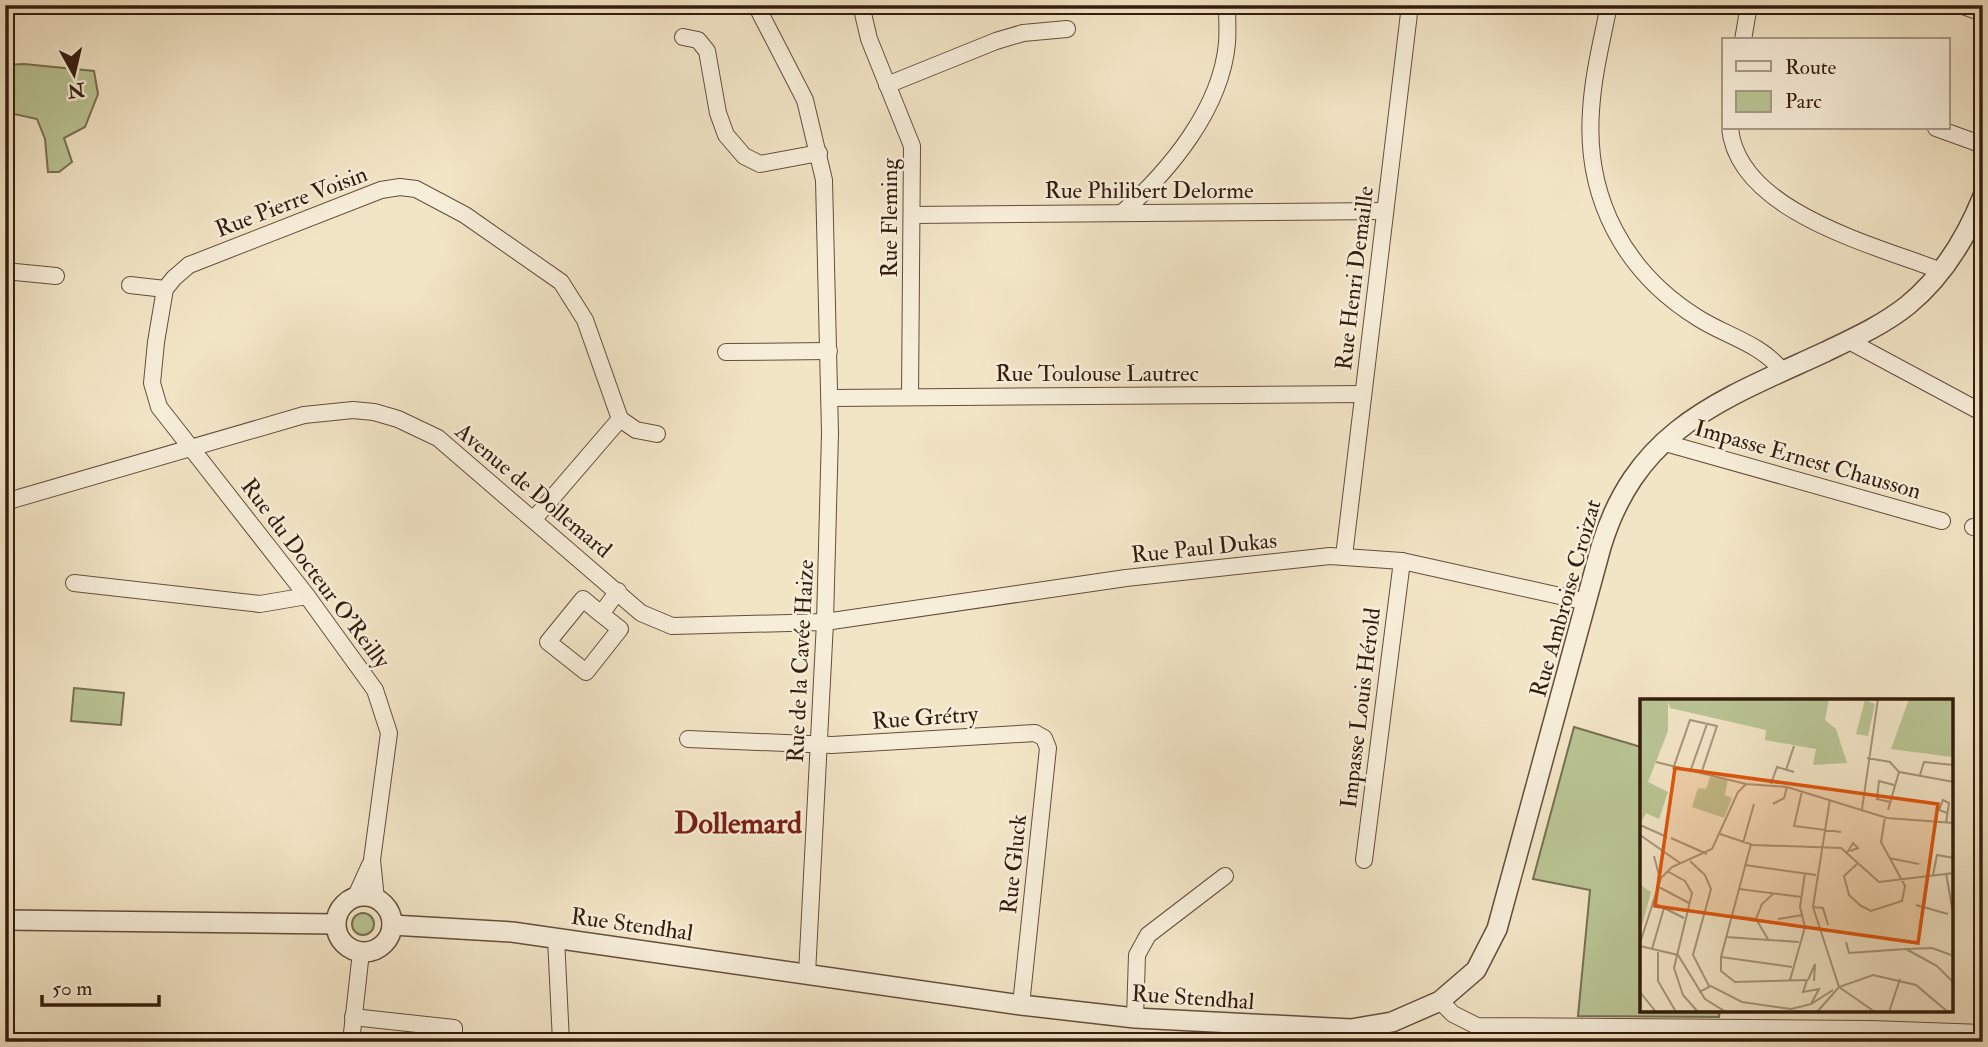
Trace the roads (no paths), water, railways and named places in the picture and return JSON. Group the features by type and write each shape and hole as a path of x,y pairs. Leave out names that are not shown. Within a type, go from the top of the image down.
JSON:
{"street":[{"name":"Rue de la Cavée Haize","path":"756,5 805,100 824,180 831,398 825,622 807,974"},
{"name":"Rue Fleming","path":"861,5 869,39 912,146 910,397"},
{"path":"1122,213 1154,181 1200,122 1222,69 1227,43 1227,5"},
{"name":"Rue Henri Demaille","path":"1344,556 1410,5"},
{"path":"1609,5 1590,111 1595,181 1606,213 1629,258 1654,284 1697,318 1772,356 1782,371"},
{"path":"1743,38 1749,5"},
{"path":"1960,5 1983,13"},
{"path":"887,85 996,41 1024,33 1068,29"},
{"path":"683,37 698,40 707,51 718,114 726,135 744,156 760,164 819,153"},
{"path":"1731,130 1742,164 1770,196 1797,214 1941,271"},
{"path":"1942,130 1983,145"},
{"name":"Rue Pierre Voisin","path":"165,289 189,265 381,190 400,187 416,189 465,215 561,282 585,320 620,419"},
{"name":"Rue Ambroise Croizat","path":"1440,1002 1476,970 1497,929 1611,515 1627,483 1662,442 1697,415 1782,371 1849,341 1908,305 1941,271 1982,201"},
{"name":"Rue Philibert Delorme","path":"912,215 1385,211"},
{"path":"5,271 56,276"},
{"path":"130,285 165,289 152,383 154,396 193,448"},
{"path":"1849,341 1983,412"},
{"path":"726,352 829,351"},
{"name":"Rue Toulouse Lautrec","path":"831,398 1363,394"},
{"name":"Avenue de Dollemard","path":"5,502 304,415 353,410 374,412 398,419 438,438 641,613 672,625 825,622"},
{"path":"534,519 620,419 636,430 657,434"},
{"name":"Impasse Ernest Chausson","path":"1662,442 1942,521"},
{"name":"Rue du Docteur O'Reilly","path":"193,448 369,679 389,733 372,860"},
{"name":"Rue Paul Dukas","path":"825,622 1126,578 1344,556 1402,561 1587,602"},
{"name":"Impasse Louis Hérold","path":"1364,860 1402,561"},
{"path":"74,583 260,604 307,596"},
{"path":"601,614 618,591"},
{"path":"583,599 601,614 620,629 586,672 548,642 583,599"},
{"name":"Rue Grétry","path":"688,738 819,745 1035,733"},
{"name":"Rue Gluck","path":"1021,1005 1048,748 1044,738 1035,733"},
{"path":"372,860 376,899 387,910 392,925 385,942 379,948 361,953 345,946 336,932 335,924 341,908 355,898 372,860"},
{"path":"1135,1018 1138,955 1148,935 1225,876"},
{"path":"355,898 376,899"},
{"path":"5,920 335,924"},
{"name":"Rue Stendhal","path":"392,925 556,938 1021,1005 1255,1034 1351,1029 1404,1018 1440,1002"},
{"path":"556,938 561,1042"},
{"path":"351,1042 361,953"},
{"path":"1440,1002 1453,1014 1477,1026 1783,1035 1983,1033"},
{"path":"353,1017 454,1028 454,1042"}],"district":[{"name":"Dollemard","path":"738,823"}]}
